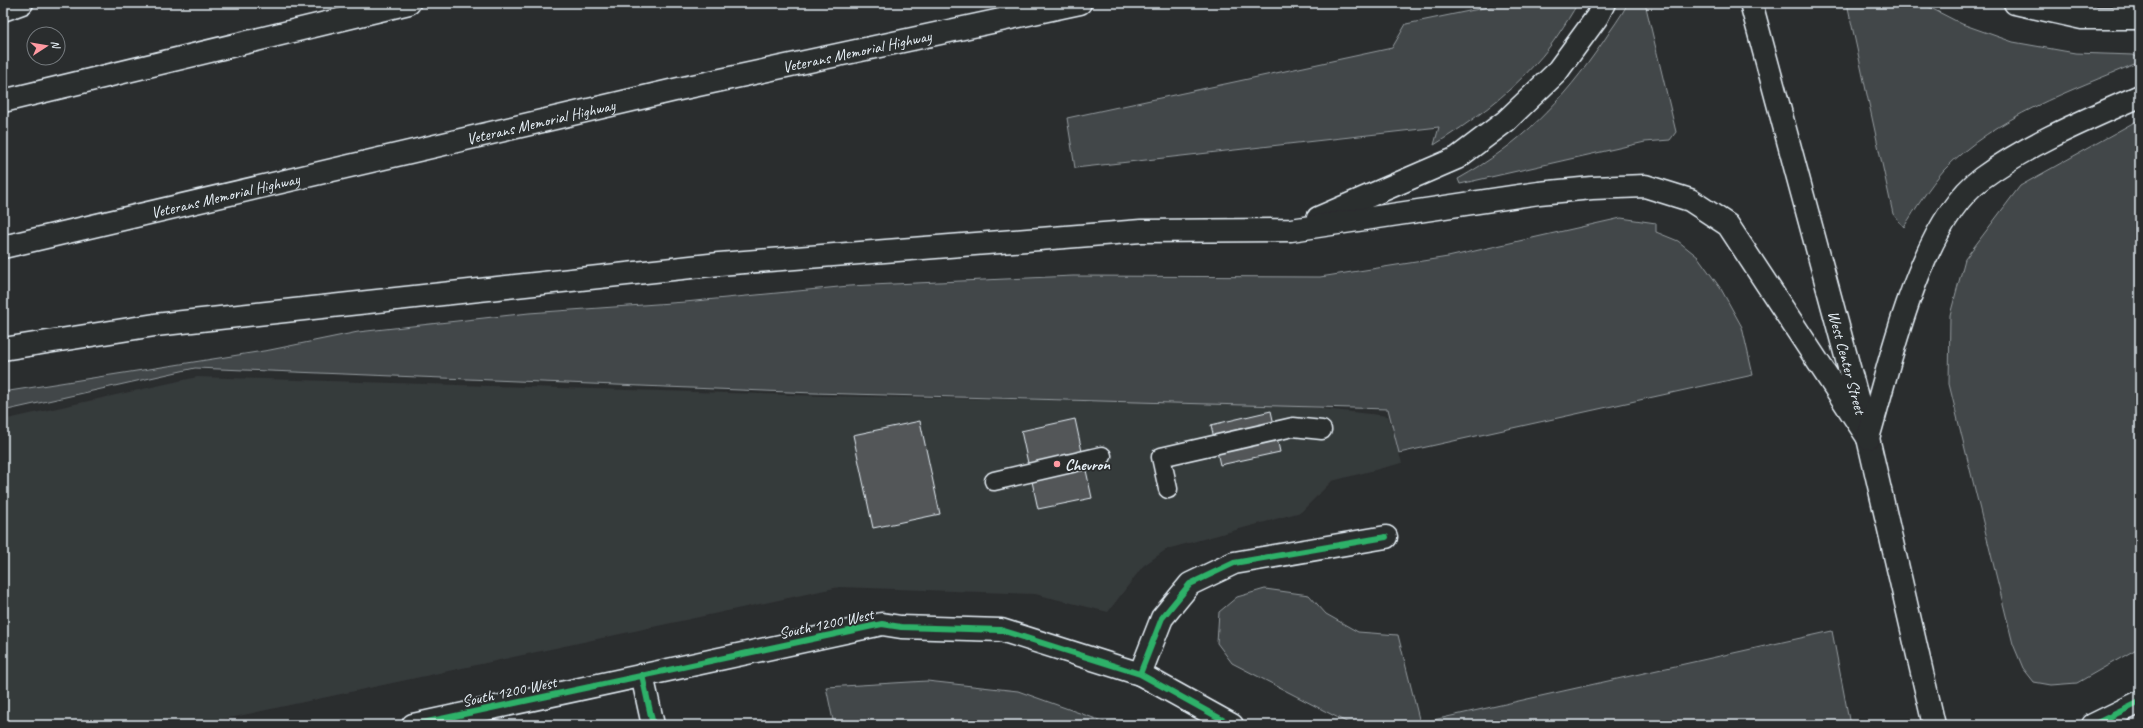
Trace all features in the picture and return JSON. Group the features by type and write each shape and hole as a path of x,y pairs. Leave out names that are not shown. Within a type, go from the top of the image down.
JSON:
{"main road":[{"path":"3,10 22,3"},
{"path":"3,101 409,3"},
{"name":"Veterans Memorial Highway","path":"3,247 679,89 1080,3"},
{"path":"1292,230 1457,158 1506,121 1556,73 1604,3"},
{"name":"West Center Street","path":"1751,3 1868,438 1934,725"},
{"path":"2015,3 2082,18 2140,18"},
{"path":"1868,438 1914,282 1942,228 1959,202 1981,179 2033,147 2084,121 2140,96"},
{"path":"3,349 155,325 719,264 1141,231 1292,230 1539,193 1592,188 1645,186 1690,200 1728,225 1868,438"},
{"path":"1140,674 1162,618 1190,584 1234,563 1386,538"},
{"name":"South 1200 West","path":"413,725 642,674 882,624 901,627 1001,630 1140,674 1232,725"},
{"path":"642,674 653,725"},
{"path":"2093,725 2140,702"}],"lane":[{"path":"1168,489 1162,457 1293,427 1322,430"},
{"path":"994,481 1102,456"}],"shaded area":[{"path":"1508,3 1578,3 1553,42 1525,75 1488,108 1434,145 1439,127 1075,168 1067,118 1392,48 1406,24"},
{"path":"1628,3 1645,3 1676,132 1670,140 1645,142 1460,184 1458,179 1502,151 1539,120 1556,102 1588,64"},
{"path":"1847,3 1921,3 1962,24 2013,42 2075,53 2133,55 2139,58 2137,63 2060,95 2010,120 1987,134 1964,151 1944,170 1928,190 1904,227 1893,214"},
{"path":"2140,119 2140,647 2077,683 2051,685 2034,682 2023,668 2013,644 1949,384 1950,315 1965,259 2020,186"},
{"path":"1621,218 1656,223 1656,232 1678,241 1698,257 1721,289 1742,327 1753,375 1399,453 1388,409 814,393 195,368 3,411 3,392 270,350 358,332 529,313 685,302 849,286 1073,276 1320,277 1448,257"},
{"path":"197,377 824,396 1279,404 1388,416 1402,463 1332,481 1301,512 1167,549 1143,566 1108,612 1035,594 839,587 197,725 3,725 3,420"},
{"path":"1265,589 1309,595 1326,614 1358,632 1398,635 1420,723 1832,631 1850,725 1352,725 1232,663 1217,643 1219,612 1237,597"},
{"path":"927,681 1018,691 1113,725 834,725 826,687"}],"building":[{"path":"1271,411 1280,452 1220,465 1211,425"},
{"name":"Chevron","path":"1075,419 1092,498 1038,509 1021,431"},
{"path":"920,421 940,514 873,528 853,435"}],"cycle path":[{"path":"1140,674 1162,618 1190,584 1234,563 1386,537"},
{"path":"413,725 882,624 901,627 1001,630 1140,674 1232,725"},
{"path":"642,675 653,725"},
{"path":"2093,725 2140,702"}],"place":[{"name":"Chevron","path":"1057,464"}]}
